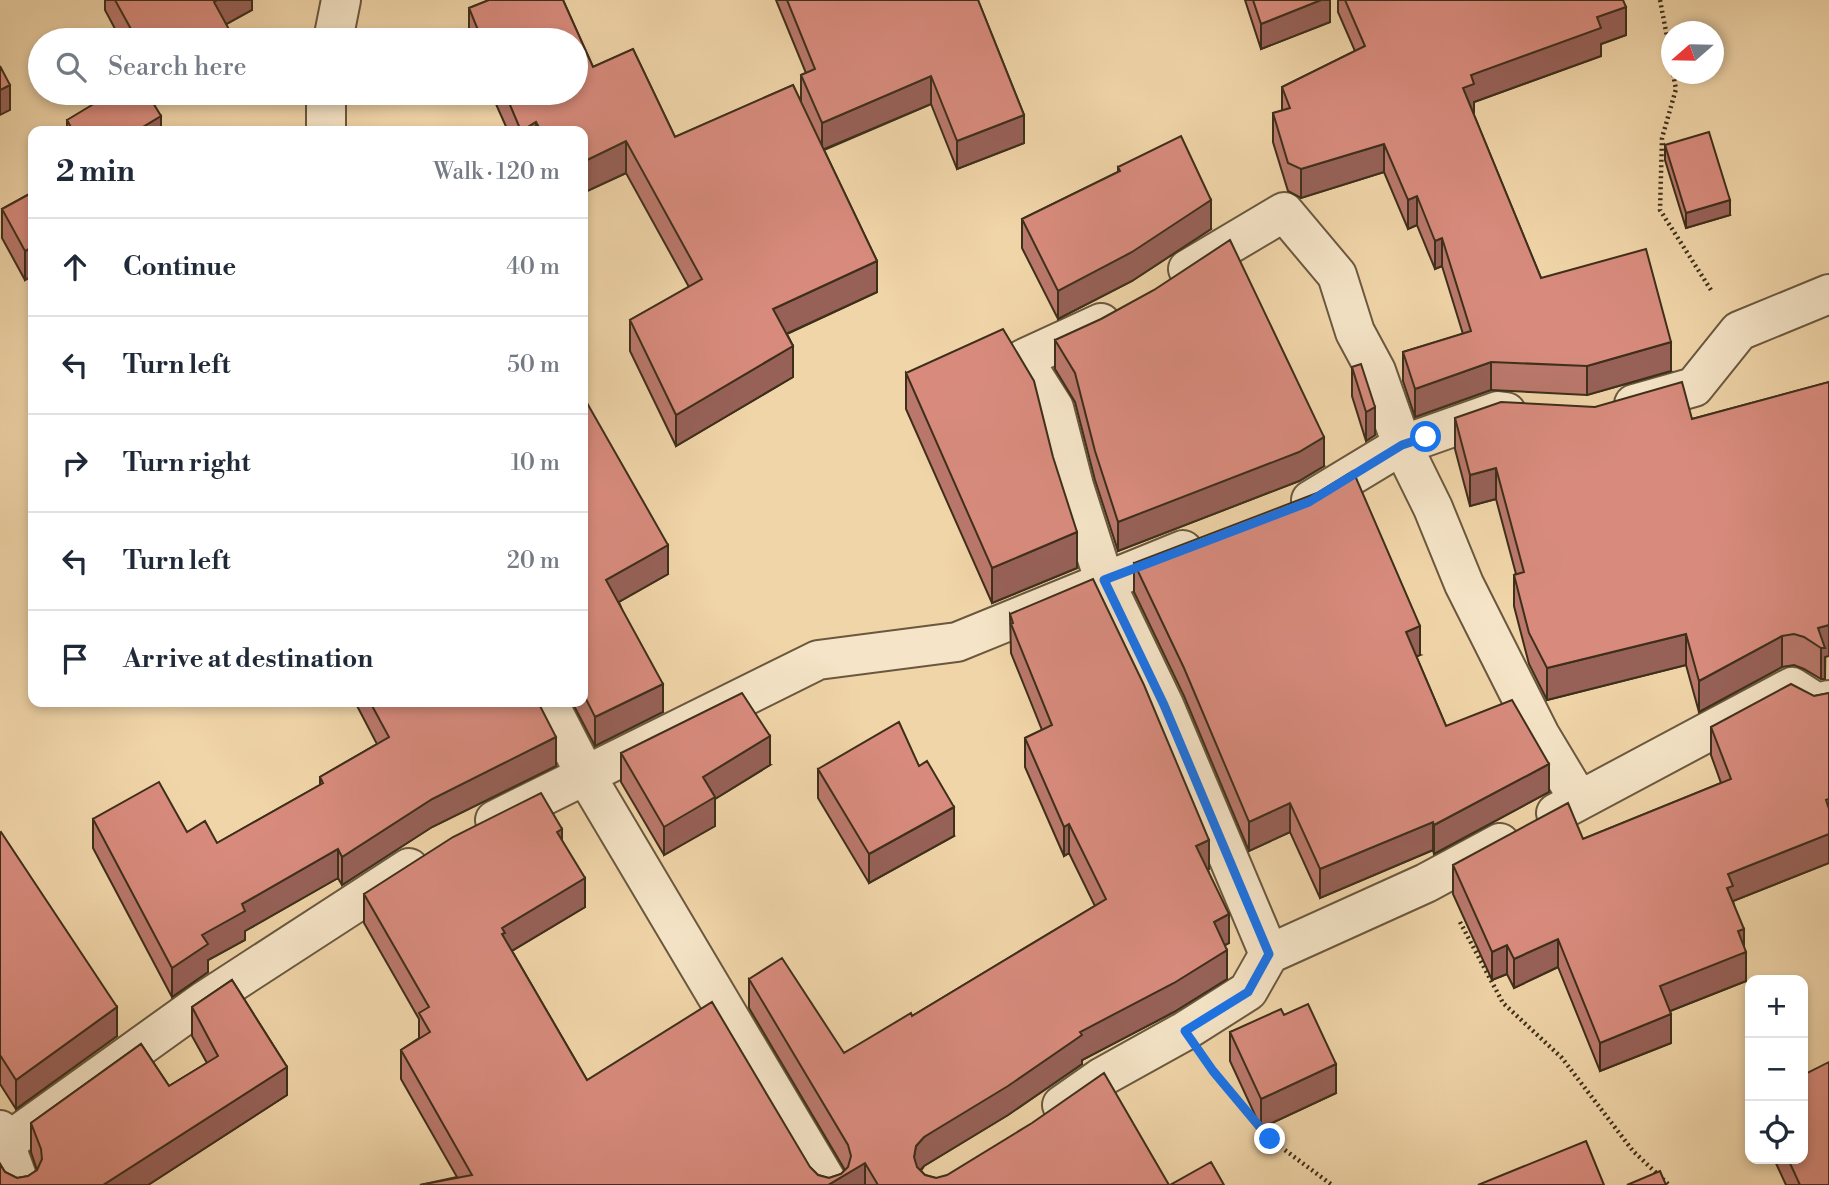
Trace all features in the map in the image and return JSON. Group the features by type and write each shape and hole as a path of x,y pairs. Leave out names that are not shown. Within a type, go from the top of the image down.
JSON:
{"street":[{"path":"335,28 341,0"},
{"path":"326,105 326,126"},
{"path":"1269,954 1164,705 1104,580 1074,486 1054,408 1023,359 1090,329 1284,212 1337,275 1355,332 1376,371 1402,445 1433,508 1483,625 1540,735 1579,800"},
{"path":"1601,414 1693,387 1738,331 1829,294"},
{"path":"1283,511 1309,502 1402,445 1498,411 1545,414"},
{"path":"20,1185 3,1136 204,1001 454,841 818,660 957,642 1104,580 1219,536"},
{"path":"1030,1126 1102,1077 1248,992 1269,954 1426,883 1791,687 1816,702 1829,700"},
{"path":"551,707 586,776 829,1185"}],"path":[{"path":"1660,0 1664,21"},
{"path":"1675,84 1676,89 1662,138 1660,210 1738,331"},
{"path":"1426,883 1447,899 1503,1003 1562,1058 1633,1151 1668,1185"},
{"path":"1185,1031 1213,1071 1270,1139 1332,1185"}],"building":[{"path":"115,0 217,0 214,2 228,28 130,28"},
{"path":"489,0 563,0 576,28 477,28 469,8"},
{"path":"787,0 978,0 1024,115 957,141 931,76 822,123 801,75 815,69"},
{"path":"1253,0 1321,0 1261,24"},
{"path":"1345,0 1623,0 1626,7 1597,17 1601,28 1471,75 1474,84 1463,88 1541,278 1646,249 1671,342 1587,366 1491,362 1415,389 1403,352 1471,331 1442,238 1435,241 1417,196 1408,200 1384,144 1301,169 1288,163 1273,113 1290,108 1282,87 1365,46"},
{"path":"633,49 675,137 793,85 877,261 773,309 793,346 676,415 630,320 702,279 626,141 588,160 588,126 538,126 536,122 529,126 519,126 510,105 588,105 588,56 593,67"},
{"path":"0,66 10,85 0,90"},
{"path":"92,105 154,105 161,116 144,126 70,126 67,120"},
{"path":"1709,132 1730,200 1686,213 1665,145"},
{"path":"1181,136 1211,200 1132,252 1058,291 1022,219 1120,171 1118,167"},
{"path":"28,195 28,250 25,251 2,209"},
{"path":"1230,240 1324,437 1299,452 1118,522 1095,451 1075,373 1055,340 1154,290"},
{"path":"1003,329 1034,381 1053,457 1077,532 992,568 906,373"},
{"path":"1361,364 1375,407 1366,412 1352,367"},
{"path":"1682,382 1692,419 1829,382 1829,625 1818,628 1825,648 1794,634 1782,636 1699,681 1686,634 1547,668 1529,633 1514,575 1524,572 1496,468 1470,475 1455,418 1501,402 1595,407"},
{"path":"588,405 668,545 606,580 663,684 595,717 588,703"},
{"path":"1353,471 1420,626 1406,632 1446,726 1512,700 1549,764 1434,825 1433,822 1320,869 1290,803 1249,822 1184,668 1134,563 1317,493"},
{"path":"1093,579 1144,685 1209,840 1196,846 1229,914 1214,922 1227,950 1174,983 1080,1032 1082,1035 1008,1086 924,1137 916,1146 914,1157 917,1167 925,1175 936,1178 947,1175 1032,1123 1104,1073 1169,1185 878,1185 865,1163 828,1185 420,1185 472,1175 401,1050 430,1032 419,1013 429,1007 364,894 453,837 541,793 562,829 557,832 585,878 502,928 505,933 502,934 587,1080 712,1002 810,1167 818,1175 829,1178 841,1174 848,1167 851,1156 848,1145 749,979 782,958 844,1053 911,1013 912,1016 1106,899 1069,824 1064,827 1025,738 1052,725 1011,624 1010,614"},
{"path":"1791,684 1814,696 1829,693 1829,799 1826,800 1829,809 1829,834 1728,874 1733,886 1727,888 1744,929 1738,931 1746,952 1660,986 1671,1014 1600,1043 1558,939 1514,959 1507,945 1492,952 1453,865 1568,803 1583,839 1731,779 1711,727"},
{"path":"742,693 770,736 703,777 715,797 664,827 621,753"},
{"path":"373,707 541,707 556,737 432,799 342,857 338,849 242,904 245,911 202,935 208,944 172,968 93,819 159,782 187,832 205,821 217,843 323,783 320,777 389,737"},
{"path":"899,722 919,766 927,761 954,807 869,854 818,769"},
{"path":"1,832 117,1007 16,1080 0,1055"},
{"path":"232,980 287,1067 103,1185 0,1185 0,1164 5,1172 17,1178 28,1176 37,1170 42,1159 41,1149 31,1123 141,1044 169,1086 218,1056 192,1007"},
{"path":"1308,1004 1336,1064 1261,1099 1230,1032 1281,1009 1284,1015"},
{"path":"1829,1062 1829,1185 1800,1185 1790,1164 1808,1164 1808,1072"},
{"path":"1586,1141 1604,1185 1478,1185"},
{"path":"1211,1162 1224,1185 1170,1185"},
{"path":"1660,1171 1666,1185 1627,1185"}],"route":[{"path":"1270,1139 1213,1071 1185,1031 1248,992 1269,954 1164,705 1104,580 1309,502 1402,445 1426,437"}]}
